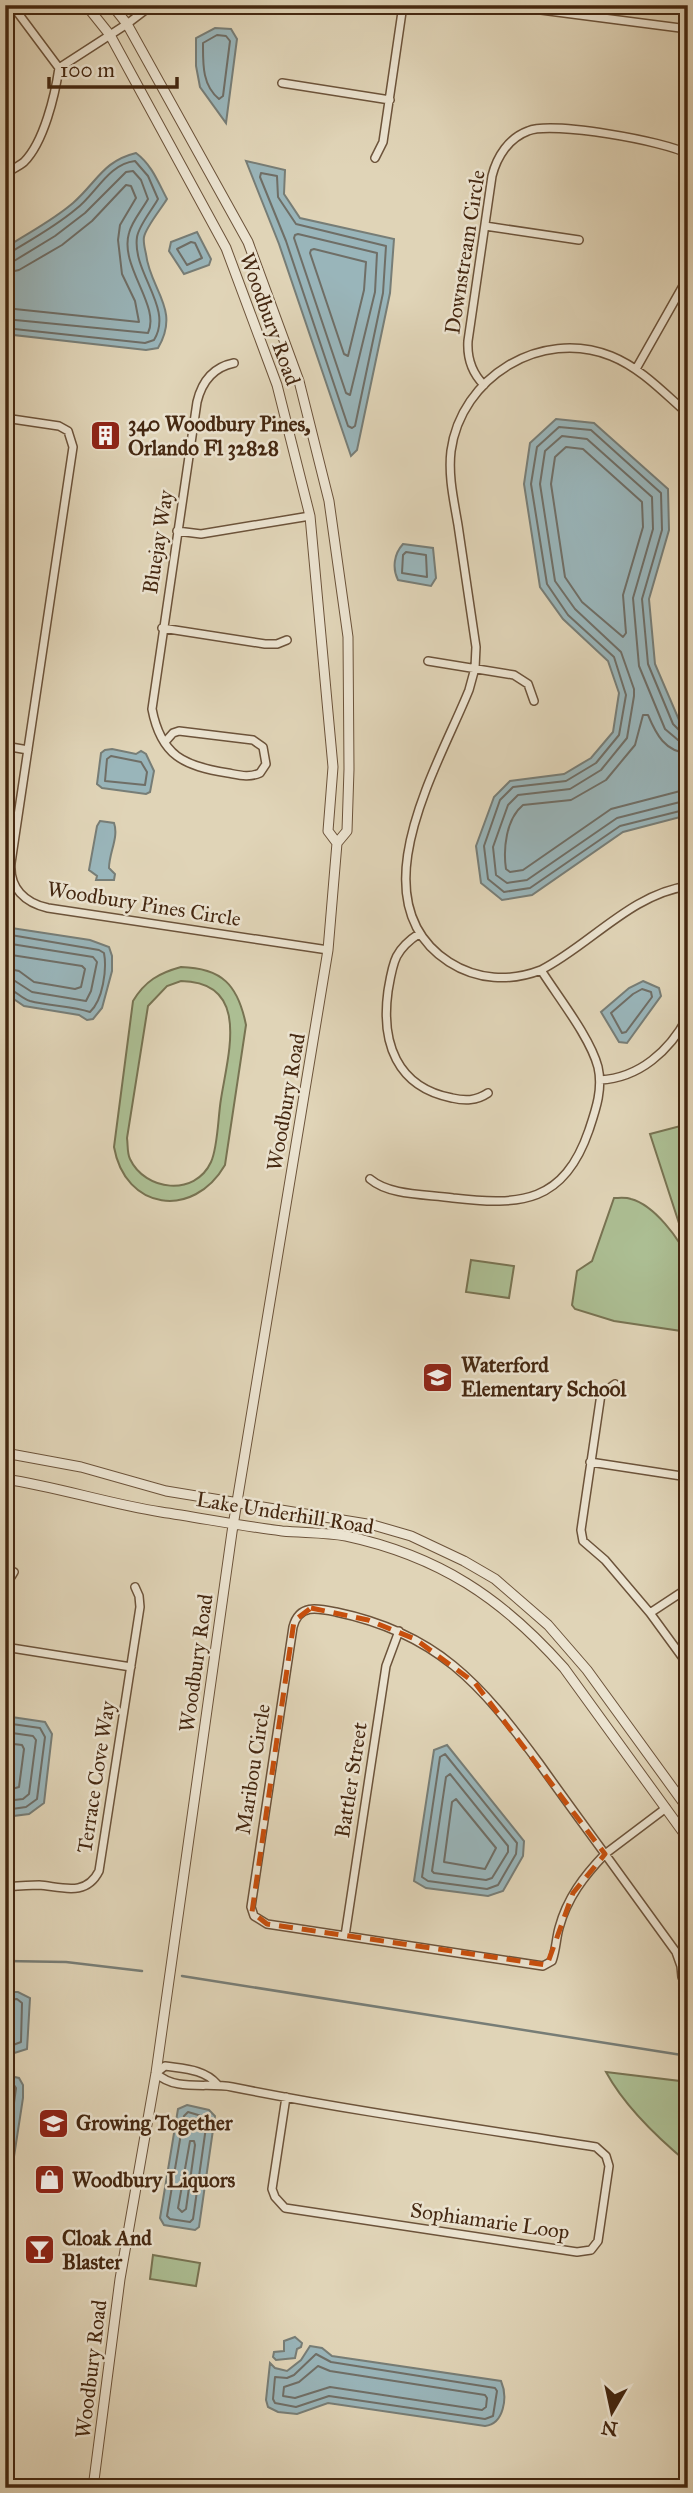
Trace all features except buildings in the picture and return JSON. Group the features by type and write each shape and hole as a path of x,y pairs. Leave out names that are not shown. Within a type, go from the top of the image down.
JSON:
{"street":[{"name":"Woodbury Road","path":"86,5 110,35 226,248 277,385 310,516 333,767 328,831 337,843"},
{"name":"Woodbury Road","path":"93,2488 120,2279 156,2073 237,1502 328,950 337,843 347,831 349,769 348,637 328,501 299,381 248,242 127,24 112,5"},
{"path":"59,68 152,5"},
{"path":"374,158 383,142 403,5"},
{"path":"536,5 541,10 688,29"},
{"path":"5,17 14,7 59,68 37,144 24,162 5,174"},
{"path":"282,83 390,100"},
{"name":"Downstream Circle","path":"484,385 472,369 468,348 497,162 509,144 528,131 557,127 663,144 688,154"},
{"path":"485,226 579,240"},
{"path":"636,369 688,277"},
{"path":"688,414 636,369 600,352 559,348 518,359 484,385 461,417 450,460 451,481 476,647 475,668 469,690 417,814 410,840 405,887 411,915 420,933 439,955 472,974 504,978 541,970 642,902 666,891 688,886"},
{"name":"Bluejay Way","path":"165,742 173,733 187,731 253,740 263,747 266,764 260,773 248,776 201,769 177,757 165,742 152,709 199,394 206,379 216,370 234,363"},
{"name":"Woodbury Pines Circle","path":"5,418 59,426 68,432 73,441 10,870 17,890 27,901 48,908 328,950"},
{"path":"177,531 201,534 310,516"},
{"path":"162,628 265,644 277,644 287,640"},
{"path":"428,661 519,677 528,684 534,701"},
{"path":"5,746 28,750"},
{"path":"420,933 400,949 392,965 385,1015 392,1051 412,1079 431,1092 466,1100 488,1093"},
{"path":"370,1179 388,1188 491,1202 512,1202 531,1197 555,1183 576,1159 595,1111 600,1080 591,1049 541,970"},
{"path":"600,1080 621,1078 650,1062 672,1041 688,1016"},
{"path":"615,1384 601,1394 581,1530 583,1541 605,1560 650,1612 688,1665"},
{"name":"Lake Underhill Road","path":"5,1453 81,1467 166,1491 332,1516 411,1536 495,1579 548,1625 587,1671 684,1795 688,1809"},
{"path":"590,1462 688,1477"},
{"name":"Lake Underhill Road","path":"5,1479 141,1509 285,1531 340,1535 399,1551 454,1576 485,1593 530,1631 564,1668 688,1839"},
{"path":"5,1587 14,1572"},
{"name":"Terrace Cove Way","path":"5,1887 37,1885 78,1889 96,1877 101,1866 140,1607 135,1587"},
{"path":"650,1612 688,1588"},
{"name":"Maribou Circle","path":"605,1854 494,1702 453,1665 399,1631 317,1608 300,1612 293,1627 251,1907 254,1916 267,1924 547,1965 554,1957 561,1923 573,1893 583,1878 605,1854 684,1795"},
{"name":"Battler Street","path":"345,1936 386,1666 399,1631"},
{"path":"5,1647 131,1667"},
{"path":"605,1854 676,1952 682,1978"},
{"name":"Sophiamarie Loop","path":"217,2084 211,2077 200,2072 165,2066 156,2073 163,2080 197,2086 217,2084 286,2098 596,2147 606,2156 610,2166 598,2241 591,2250 577,2252 285,2208 276,2200 272,2189 286,2098"}],"highlighted area":[{"path":"311,1608 368,1620 415,1639 475,1683 605,1854 573,1893 547,1965 267,1924 252,1912 294,1621"}],"green space":[{"path":"195,968 226,981 238,999 246,1025 225,1165 211,1183 196,1194 179,1200 162,1200 146,1195 131,1184 121,1168 114,1147 133,1001 148,983 173,969","holes":["181,981 203,985 218,994 226,1007 230,1024 228,1062 216,1140 211,1162 204,1173 194,1181 170,1186 147,1178 137,1170 128,1152 127,1138 148,1006 167,986"]},
{"path":"688,1124 688,1251 650,1134"},
{"path":"614,1198 629,1198 648,1208 673,1233 684,1252 688,1260 688,1332 614,1321 575,1309 572,1305 577,1271 592,1261"},
{"path":"471,1260 514,1266 509,1298 466,1292"},
{"path":"606,2072 688,2082 688,2163 643,2121 622,2097"},
{"path":"153,2255 200,2263 196,2286 150,2279"}],"water":[{"path":"215,28 231,29 237,39 226,123 200,87 196,66 196,38"},
{"path":"136,153 150,168 167,199 145,233 144,239 149,267 165,311 164,334 158,348 146,350 5,334 5,248 65,209 116,161"},
{"path":"246,161 285,170 284,194 300,218 394,239 390,293 357,450 351,456 279,244"},
{"path":"197,232 211,259 209,265 184,274 169,251 171,242"},
{"path":"688,337 688,374 687,374 679,356"},
{"path":"556,419 594,423 668,489 669,530 649,599 655,664 679,720 688,729 688,815 623,832 532,895 502,900 481,883 476,846 494,797 510,781 564,774 591,758 613,732 619,693 608,661 563,619 540,587 524,484 530,443"},
{"path":"403,544 433,548 436,578 431,586 398,580 395,561"},
{"path":"112,749 136,754 141,751 146,754 154,771 150,792 146,794 102,788 97,784 101,753"},
{"path":"100,821 114,823 115,834 109,868 115,874 114,880 96,880 97,876 89,870"},
{"path":"5,927 90,940 109,947 112,971 102,1008 93,1019 24,1006 5,993"},
{"path":"643,981 659,988 661,996 627,1043 619,1042 601,1012 629,988"},
{"path":"5,1716 45,1722 52,1734 44,1803 29,1814 5,1817"},
{"path":"447,1745 524,1841 523,1856 503,1891 488,1896 426,1888 414,1881 434,1750"},
{"path":"8,1992 18,1992 30,1998 27,2049 5,2055 5,1995"},
{"path":"5,2075 19,2078 23,2085 23,2098 5,2215"},
{"path":"187,2105 209,2110 215,2116 199,2227 195,2230 164,2225 160,2218 178,2109"},
{"path":"295,2337 302,2343 295,2358 276,2360 273,2357 274,2352 284,2351 284,2341"},
{"path":"310,2346 322,2348 332,2356 501,2381 503,2409 496,2420 485,2426 328,2403 297,2414 278,2412 268,2407 266,2400 270,2363 275,2368 287,2371 301,2360"}],"waterway":[{"path":"5,1961 66,1962 142,1971"},
{"path":"182,1976 688,2056"}],"place":[{"name":"340 Woodbury Pines, Orlando Fl 32828","path":"105,436"},
{"name":"Waterford Elementary School","path":"438,1377"},
{"name":"Growing Together","path":"53,2123"},
{"name":"Woodbury Liquors","path":"49,2180"},
{"name":"Cloak And Blaster","path":"39,2250"}]}
